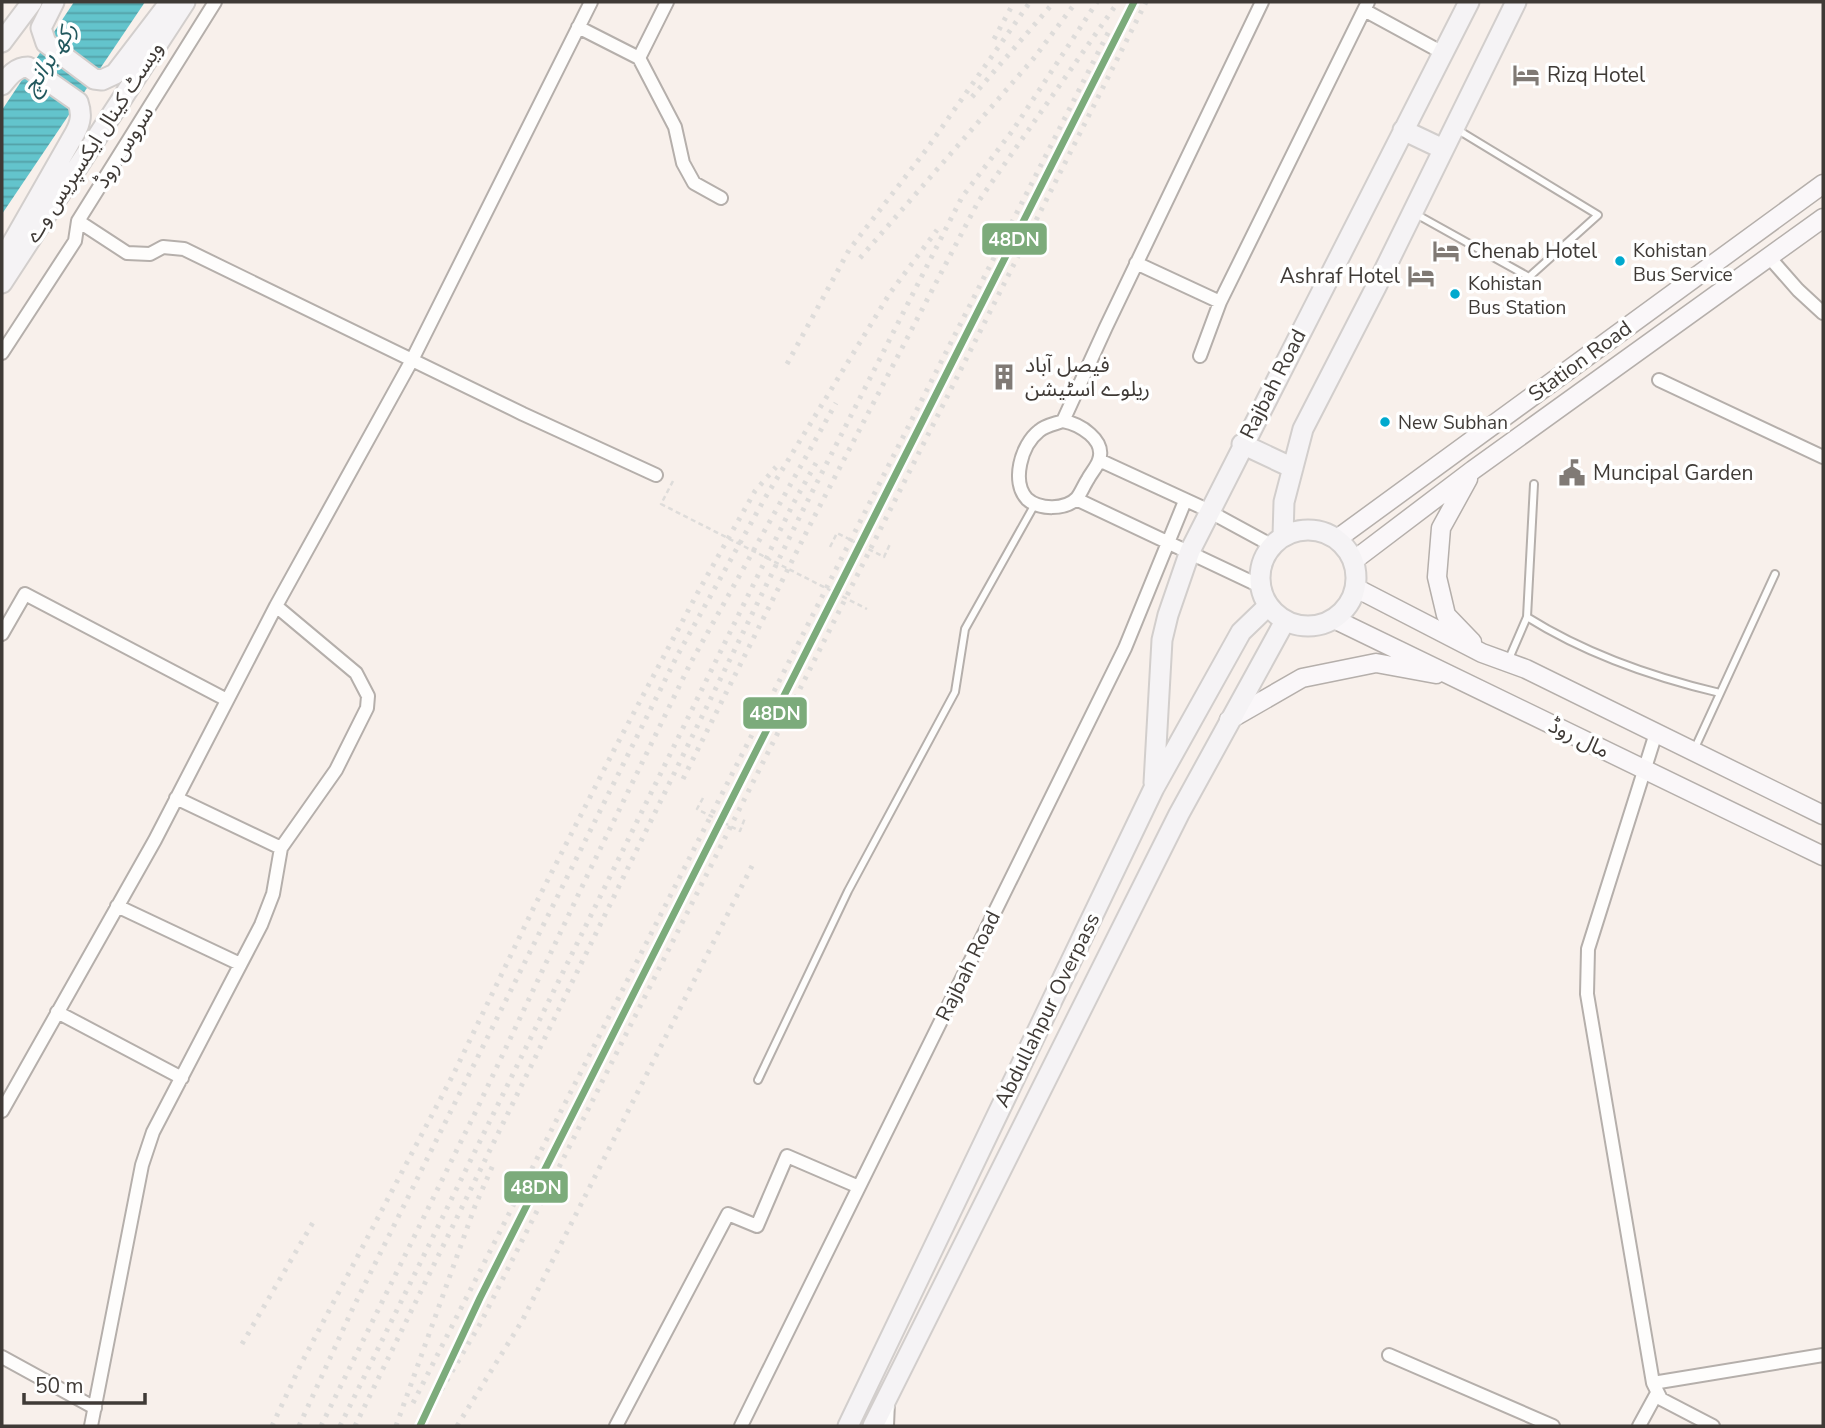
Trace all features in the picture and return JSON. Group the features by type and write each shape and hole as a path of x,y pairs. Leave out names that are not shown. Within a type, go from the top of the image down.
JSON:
{"main road":[{"path":"2,43 32,2"},
{"path":"54,2 41,27 46,43 94,79 102,80 115,74 170,2"},
{"name":"ویسٹ کینال ایکسپریس وے","path":"2,283 186,2"},
{"name":"Rajbah Road","path":"1154,788 1162,640 1190,551 1242,444 1469,2"},
{"path":"1277,541 1303,429 1516,2"},
{"path":"2,85 13,72 28,67 79,102 81,110 79,126 2,262"},
{"path":"1403,130 1443,149"},
{"name":"Station Road","path":"1337,539 1823,184"},
{"name":"Station Road","path":"1353,561 1473,470 1823,218"},
{"path":"1242,444 1293,468"},
{"path":"1473,470 1441,528 1437,578 1446,615 1482,653"},
{"path":"1297,530 1325,532 1337,539 1347,548 1357,574 1356,588 1344,611 1334,619 1310,627 1285,621 1268,606 1260,586 1259,572 1263,558 1277,541 1297,530"},
{"name":"مال روڈ","path":"1356,588 1482,653 1526,669 1823,816"},
{"name":"Abdullahpur Overpass","path":"848,1426 1154,788 1241,632 1268,606"},
{"name":"مال روڈ","path":"1334,619 1823,856"},
{"name":"Abdullahpur Overpass","path":"873,1426 1173,827 1285,621"},
{"path":"1229,720 1296,681 1376,663 1456,678"}],"street":[{"name":"سروس روڈ","path":"2,352 75,241 78,220 215,2"},
{"path":"2,1111 176,798 276,606 412,360 591,2"},
{"path":"639,58 667,2"},
{"path":"1063,421 1262,2"},
{"path":"1200,356 1220,302 1366,6 1443,53"},
{"path":"578,27 639,58 675,127 683,163 694,183 721,198"},
{"path":"78,220 127,253 150,254 163,247 184,249 656,475"},
{"path":"1769,257 1823,313"},
{"path":"1136,264 1220,302"},
{"path":"1659,380 1823,457"},
{"path":"1063,421 1074,423 1090,434 1100,450 1099,460 1076,499 1060,506 1035,504 1026,498 1019,486 1022,459 1036,433 1063,421"},
{"path":"1099,460 1277,541"},
{"path":"1076,499 1260,586"},
{"name":"Rajbah Road","path":"741,1426 1125,648 1185,500"},
{"path":"2,634 25,594 227,700"},
{"path":"91,1426 142,1165 153,1132 273,894 281,848 336,770 367,708 368,696 356,673 276,606"},
{"path":"1656,733 1588,949 1587,993 1655,1388 1661,1399 1713,1426"},
{"path":"176,798 281,848"},
{"path":"117,906 240,964"},
{"path":"57,1012 182,1078"},
{"path":"616,1426 728,1214 757,1226 787,1156 859,1187"},
{"path":"1655,1388 1823,1354"},
{"path":"1390,1355 1553,1426"},
{"path":"2,1357 95,1408"},
{"path":"1639,1426 1655,1388"},
{"path":"887,1426 888,1396"}],"lane":[{"path":"1413,212 1529,277 1598,215 1454,127"},
{"path":"1507,662 1527,617 1534,484"},
{"path":"758,1080 848,891 955,692 965,629 1035,504"},
{"path":"1693,751 1775,574"},
{"path":"1527,617 1544,628 1625,666 1668,681 1720,693"}],"path":[{"path":"673,481 662,504 867,609"},
{"path":"830,547 837,533 884,557 890,544"},
{"path":"703,798 697,809 740,831 746,818"}],"water":[{"name":"رکھ برانچ","path":"74,2 145,2 2,214 2,110"}],"railway":[{"path":"994,39 1014,2"},
{"path":"787,364 849,250 926,150 1030,2"},
{"path":"972,97 1054,2"},
{"path":"860,258 1034,58 1076,2"},
{"path":"355,1426 802,512 962,197 1013,130 1097,2"},
{"path":"683,779 812,521 978,202 1118,2"},
{"path":"420,1426 480,1324 1146,2"},
{"path":"413,1403 1111,27"},
{"path":"299,1426 352,1310 677,656 765,498 890,293 937,230"},
{"path":"321,1426 476,1111 690,664 836,403"},
{"path":"340,1426 793,504 816,463"},
{"path":"272,1426 301,1364 454,1073 614,750 755,491 776,467"},
{"path":"457,1426 522,1321 754,862"},
{"path":"396,1426 475,1206 493,1165"},
{"path":"242,1344 315,1219"}],"transit line":[{"name":"48DN","path":"420,1426 480,1298 1134,2"}],"place":[{"name":"Rizq Hotel","path":"1526,75"},
{"name":"Chenab Hotel","path":"1446,251"},
{"name":"Kohistan Bus Service","path":"1620,261"},
{"name":"Ashraf Hotel","path":"1421,276"},
{"name":"Kohistan Bus Station","path":"1455,294"},
{"name":"فیصل آباد ریلوے اسٹیشن","path":"1004,377"},
{"name":"New Subhan","path":"1385,422"},
{"name":"Muncipal Garden","path":"1572,473"}]}
